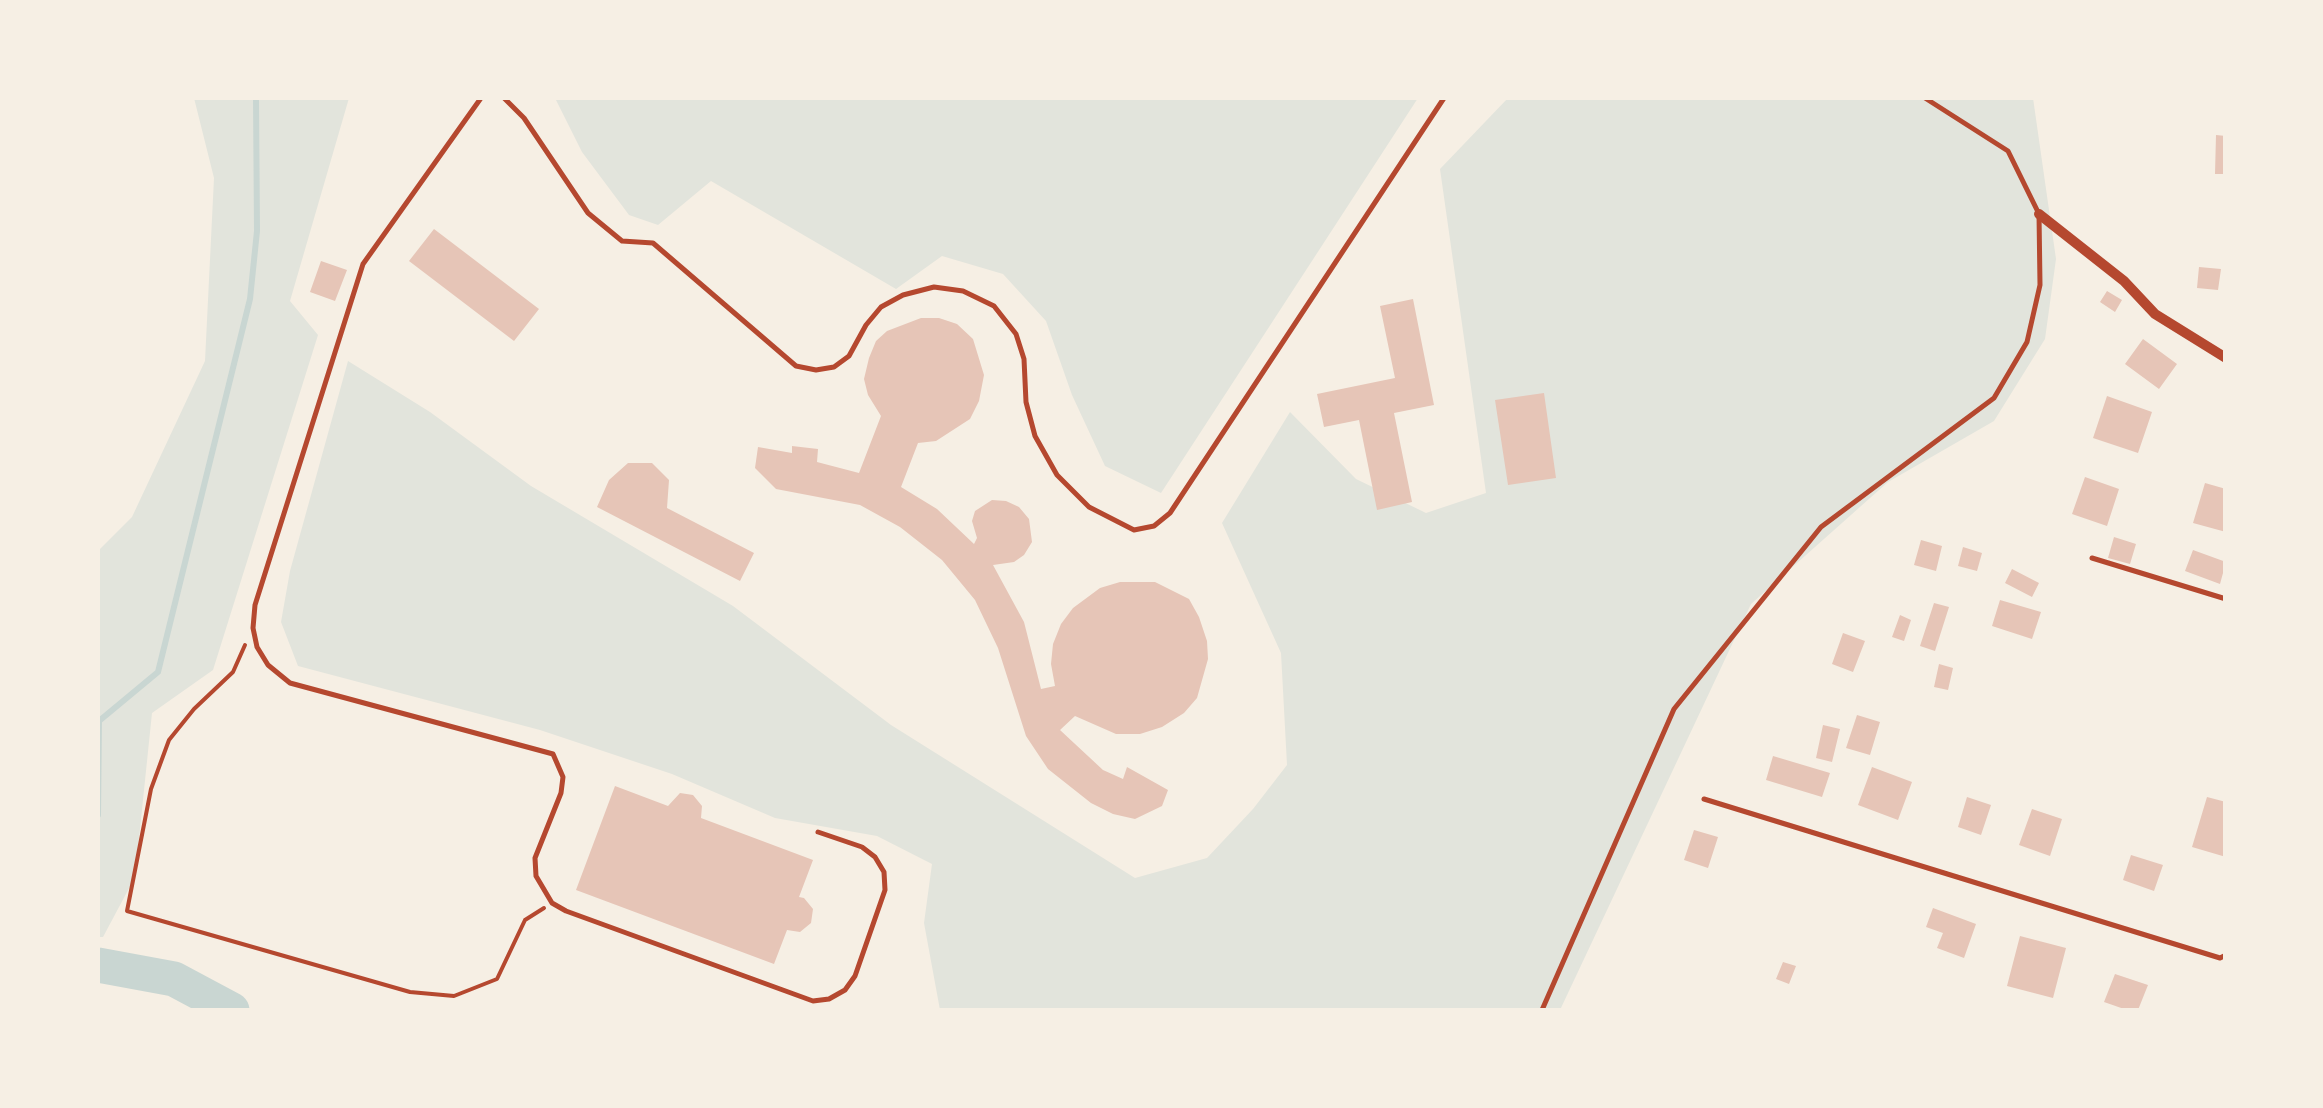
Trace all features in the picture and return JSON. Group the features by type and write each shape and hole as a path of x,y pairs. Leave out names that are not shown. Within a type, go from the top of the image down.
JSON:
{"street":[{"path":"2039,214 2124,281 2155,314 2226,358"}],"lane":[{"path":"481,98 363,264 254,605 257,647 268,665 290,683 553,754 563,777 561,793 535,858 536,876 552,903 813,1002 845,990 854,976 885,890 884,872 875,857 862,847 818,832"},
{"path":"504,98 524,118 588,213 622,241 654,242 796,366 816,370 834,367 849,356 881,307 903,294 934,287 963,290 994,306 1016,334 1024,359 1026,402 1035,436 1057,474 1088,507 1134,530 1154,526 1170,513 1444,98"},
{"path":"1542,1010 1674,709 1821,528 1994,398 2027,342 2040,285 2039,214 2008,150 1925,98"},
{"path":"2092,558 2226,600"},
{"path":"1704,799 2220,958 2226,955"}],"path":[{"path":"253,628 233,672 194,709 169,740 151,789 127,910 410,992 454,996 496,979 526,920 552,903"}],"shaded area":[{"path":"194,98 349,98 290,301 318,335 213,670 152,713 135,877 103,937 98,937 98,551 132,517 205,361 214,178"},
{"path":"555,98 1418,98 1161,493 1105,466 1072,395 1046,321 1003,274 942,256 896,289 711,181 658,225 629,215 582,152"},
{"path":"1508,98 2033,98 2056,259 2045,339 1994,421 1888,482 1751,604 1560,1010 940,1010 924,923 932,864 877,836 775,818 672,774 540,730 298,666 281,622 290,571 348,361 430,412 531,486 733,606 891,725 1135,878 1207,858 1287,765 1281,653 1222,523 1290,412 1356,479 1426,513 1486,493 1440,169"}],"building":[{"path":"2216,135 2226,136 2226,174 2215,174"},
{"path":"434,229 539,309 514,341 409,261"},
{"path":"321,261 347,270 335,301 310,292"},
{"path":"2199,267 2221,269 2218,290 2197,288"},
{"path":"2107,291 2122,300 2115,312 2100,302"},
{"path":"1413,299 1434,405 1394,413 1412,502 1377,510 1359,420 1324,427 1317,394 1395,378 1380,306"},
{"path":"921,318 957,324 973,339 984,375 979,401 970,419 936,441 918,443 901,487 937,509 974,544 975,511 992,500 1019,507 1029,519 1032,542 1024,555 1014,562 993,565 1024,622 1041,689 1055,686 1051,664 1061,624 1073,608 1100,588 1120,582 1155,582 1189,599 1199,617 1208,659 1197,698 1184,713 1162,727 1140,734 1116,734 1075,716 1060,730 1103,770 1123,779 1127,767 1168,790 1162,806 1135,819 1091,803 1048,769 1026,736 998,648 975,600 942,560 900,527 860,505 776,489 755,468 758,447 792,453 792,446 818,449 817,462 859,473 881,416 868,395 864,379 869,358 876,341 887,331"},
{"path":"2143,339 2177,364 2159,389 2125,364"},
{"path":"1544,393 1556,478 1508,485 1495,400"},
{"path":"2107,396 2152,412 2138,453 2093,438"},
{"path":"628,463 652,463 669,480 667,508 754,553 740,581 597,507 609,480"},
{"path":"2085,477 2119,489 2107,526 2072,514"},
{"path":"2205,483 2226,489 2226,532 2193,523"},
{"path":"2114,537 2136,544 2130,564 2108,558"},
{"path":"1921,540 1942,546 1936,571 1914,565"},
{"path":"1963,547 1982,553 1977,571 1958,566"},
{"path":"2193,550 2226,562 2220,584 2185,571"},
{"path":"2012,569 2039,583 2032,597 2005,583"},
{"path":"2000,600 2041,612 2032,639 1992,626"},
{"path":"1934,603 1949,607 1935,651 1920,646"},
{"path":"1900,615 1911,620 1904,641 1892,637"},
{"path":"1843,633 1865,641 1853,672 1832,664"},
{"path":"1939,664 1953,668 1948,690 1934,687"},
{"path":"1857,715 1880,722 1870,755 1846,748"},
{"path":"1823,725 1840,729 1832,762 1816,758"},
{"path":"1773,756 1830,773 1822,797 1766,780"},
{"path":"1872,767 1912,782 1898,820 1858,805"},
{"path":"615,786 668,806 680,793 693,795 702,806 701,818 813,860 799,897 813,909 811,923 800,932 787,930 774,964 576,890"},
{"path":"1967,797 1991,805 1981,835 1958,827"},
{"path":"2207,797 2226,802 2226,857 2192,847"},
{"path":"2032,809 2062,819 2050,856 2019,845"},
{"path":"1694,830 1718,837 1708,868 1684,860"},
{"path":"2131,855 2163,865 2154,891 2123,880"},
{"path":"1933,908 1976,924 1964,958 1937,948 1943,933 1926,927"},
{"path":"2020,936 2066,948 2053,998 2007,986"},
{"path":"1783,962 1796,966 1789,984 1776,979"},
{"path":"2115,974 2148,985 2138,1010 2104,1002"}],"waterway":[{"path":"98,815 99,721 158,672 250,299 257,231 256,98"},
{"path":"98,965 174,979 232,1010"}]}
